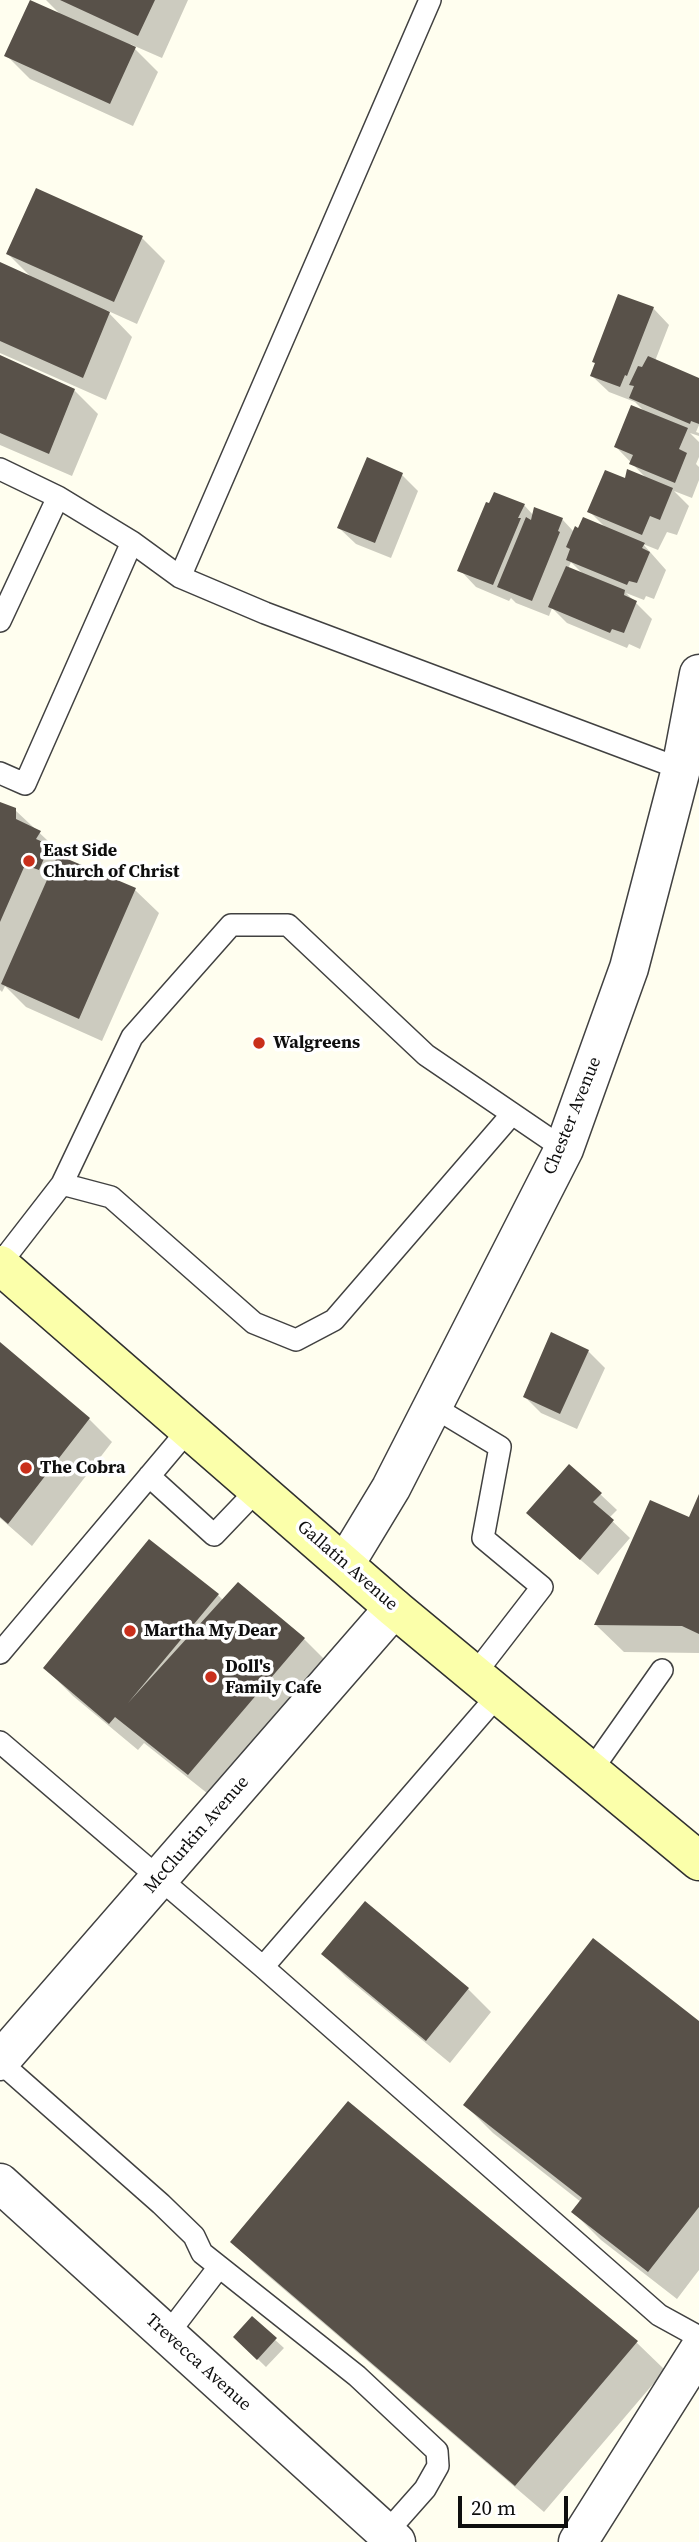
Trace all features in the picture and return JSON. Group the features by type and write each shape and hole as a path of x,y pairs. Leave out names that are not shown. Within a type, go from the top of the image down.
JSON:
{"main road":[{"name":"Gallatin Avenue","path":"0,1265 394,1608 699,1861"}],"street":[{"name":"Chester Avenue","path":"345,1564 391,1488 564,1149 629,968 681,768 699,674"},
{"name":"McClurkin Avenue","path":"0,2061 394,1608"},
{"name":"Trevecca Avenue","path":"0,2183 391,2538"},
{"path":"578,2542 699,2350"}],"lane":[{"path":"180,577 430,0"},
{"path":"0,470 58,497 132,542 180,577 265,613 681,768"},
{"path":"0,621 58,497"},
{"path":"0,773 25,784 132,542"},
{"path":"0,1265 62,1184 132,1037 231,925 288,925 426,1055 564,1149"},
{"path":"62,1184 111,1197 254,1323 296,1340 334,1320 512,1114"},
{"path":"263,1967 486,1685 542,1587 483,1538 500,1447 432,1406"},
{"path":"0,1653 189,1429"},
{"path":"149,1476 214,1535 258,1489"},
{"path":"591,1771 662,1670"},
{"path":"0,1742 263,1967 659,2315 699,2337"},
{"path":"0,2061 162,2204 194,2236 202,2253 357,2376 436,2451 438,2466 391,2538"},
{"path":"167,2335 219,2267"}],"building":[{"path":"30,0 136,47 110,104 4,56"},
{"path":"60,0 155,0 138,36"},
{"path":"36,188 143,236 114,302 6,254"},
{"path":"0,262 110,312 83,378 0,341"},
{"path":"618,294 654,307 627,376 625,375 620,387 590,376 595,363 592,362"},
{"path":"0,355 75,389 49,454 0,433"},
{"path":"648,356 699,378 699,424 691,421 690,424 629,398 634,386 629,385 638,366 642,367"},
{"path":"631,405 688,428 679,449 687,453 675,483 629,464 633,455 614,447"},
{"path":"367,457 403,473 375,543 337,528"},
{"path":"627,469 673,488 660,520 650,516 642,535 587,512 605,470 625,478"},
{"path":"494,492 525,504 493,585 457,571 486,502 489,503"},
{"path":"534,507 563,518 532,601 497,587 526,517 531,520"},
{"path":"583,517 645,543 642,548 650,552 637,583 629,581 627,585 566,560 570,549 566,547 575,526 578,528"},
{"path":"566,566 625,590 624,595 637,601 624,633 612,629 610,633 548,607"},
{"path":"0,802 16,808 16,819 41,831 36,839 50,845 39,870 25,865 0,922"},
{"path":"58,855 136,888 79,1019 1,984"},
{"path":"551,1332 589,1350 560,1414 523,1397"},
{"name":"The Cobra","path":"0,1342 90,1418 8,1524 0,1517"},
{"path":"569,1464 602,1493 593,1502 614,1520 580,1560 526,1513"},
{"path":"699,1494 699,1634 682,1626 594,1625 650,1500 689,1517"},
{"path":"149,1539 219,1594 128,1703 238,1582 305,1638 188,1775 115,1717 109,1724 43,1668"},
{"path":"365,1901 469,1988 426,2041 321,1954"},
{"path":"593,1938 699,2021 699,2207 648,2272 571,2212 582,2198 463,2105"},
{"path":"348,2101 638,2341 515,2486 230,2242"},
{"path":"252,2316 277,2338 257,2360 233,2337"}],"place":[{"name":"East Side Church of Christ","path":"29,861"},
{"name":"Walgreens","path":"259,1043"},
{"name":"The Cobra","path":"26,1468"},
{"name":"Martha My Dear","path":"130,1631"},
{"name":"Doll's Family Cafe","path":"211,1677"}]}
